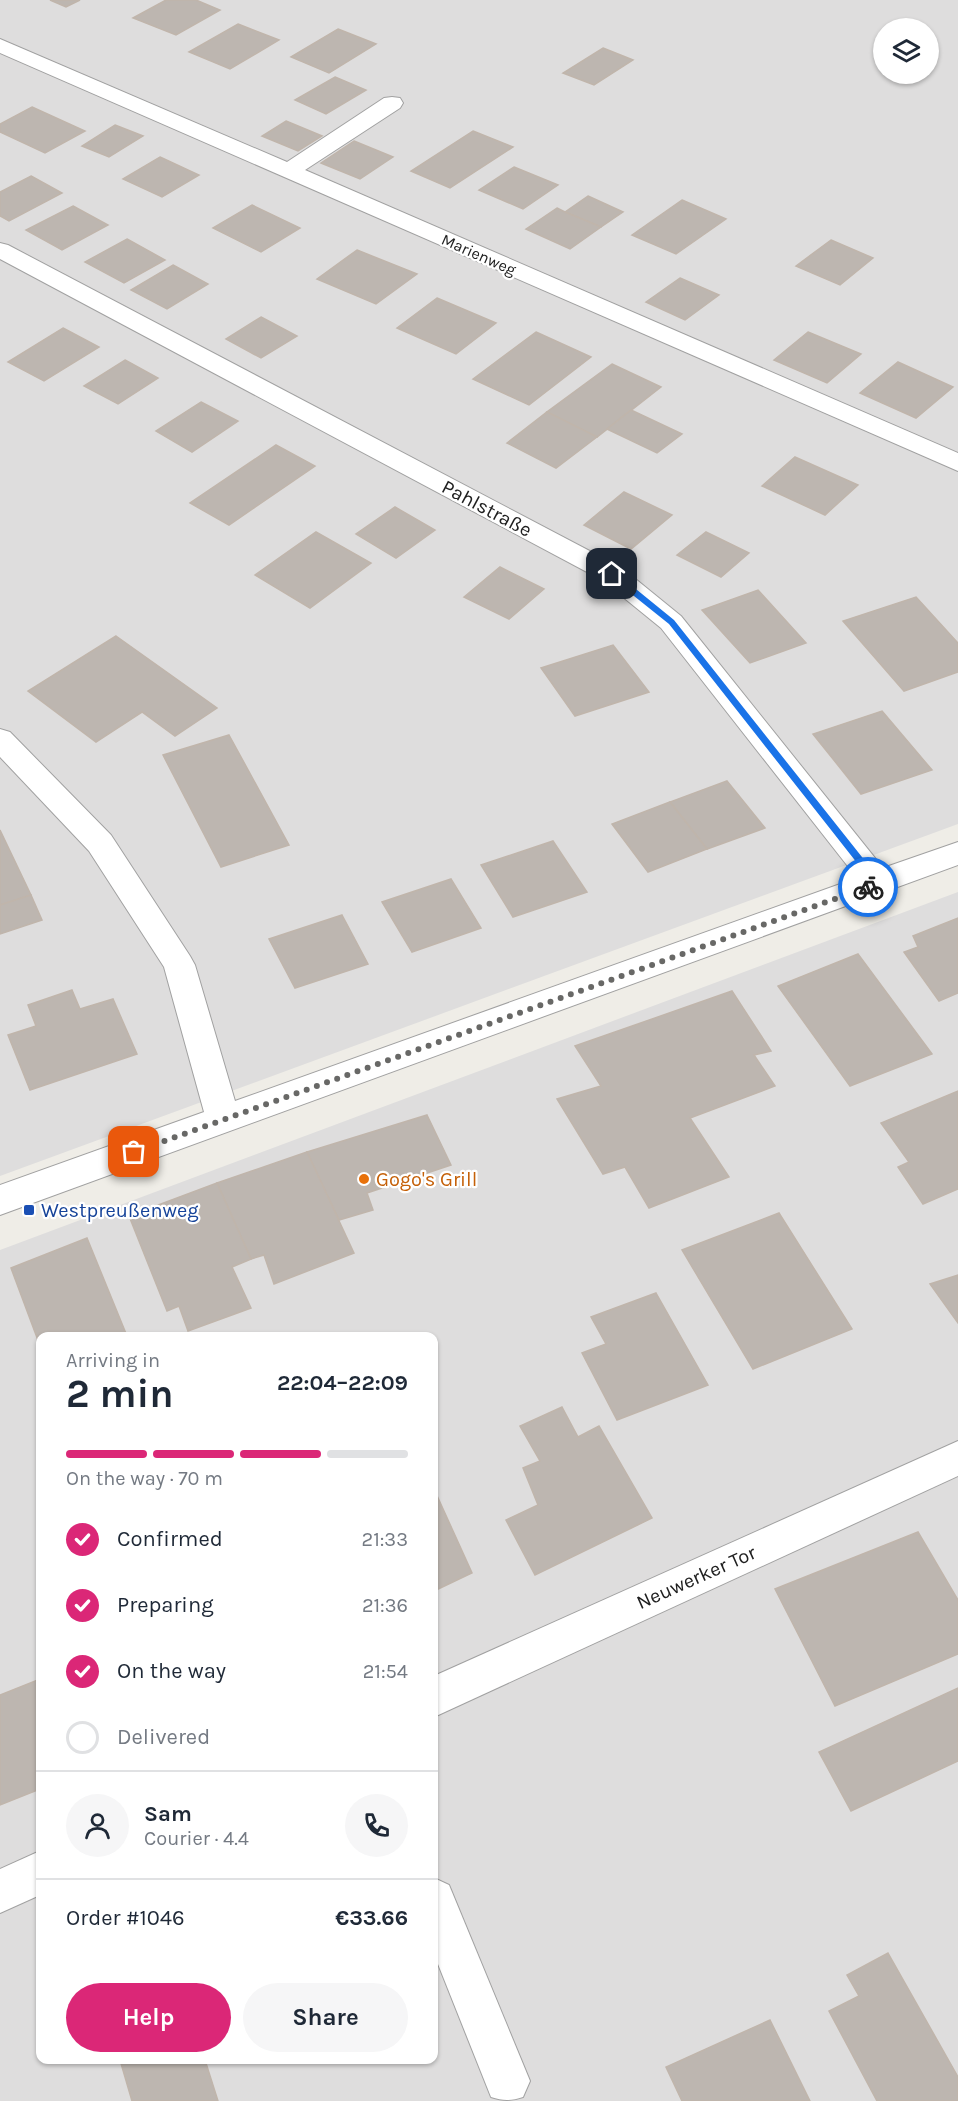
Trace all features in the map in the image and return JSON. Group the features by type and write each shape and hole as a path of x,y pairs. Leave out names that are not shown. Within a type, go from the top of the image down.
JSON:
{"street":[{"name":"Marienweg","path":"0,45 958,463"},
{"path":"288,171 392,104"},
{"name":"Pahlstraße","path":"0,250 612,574 672,622 878,883"},
{"path":"0,739 100,843 179,965 223,1119"},
{"path":"0,1200 958,853"},
{"name":"Neuwerker Tor","path":"438,1695 958,1458"},
{"path":"0,1891 36,1875"},
{"path":"438,1910 507,2081"}],"shaded area":[{"path":"0,0 958,0 958,824 0,1176"},
{"path":"958,892 958,2101 0,2101 0,1250"}],"building":[{"path":"50,0 80,0 66,7"},
{"path":"166,0 196,0 220,10 176,35 133,18"},
{"path":"238,24 279,40 230,69 189,52"},
{"path":"338,29 376,44 329,73 291,57"},
{"path":"603,48 633,60 594,85 563,73"},
{"path":"335,77 366,90 326,114 295,100"},
{"path":"32,107 85,131 45,153 0,132 0,124"},
{"path":"286,121 322,136 298,151 262,136"},
{"path":"115,125 143,136 109,157 82,146"},
{"path":"473,131 513,147 450,188 411,171"},
{"path":"354,141 393,157 360,179 321,163"},
{"path":"160,157 199,175 162,197 123,179"},
{"path":"514,167 558,185 523,209 479,190"},
{"path":"31,176 62,193 9,221 0,216 0,192"},
{"path":"588,196 623,212 601,227 565,212"},
{"path":"682,200 726,219 676,254 632,235"},
{"path":"252,205 300,228 261,252 213,228"},
{"path":"73,206 108,225 62,250 26,230"},
{"path":"557,208 601,227 570,249 526,229"},
{"path":"127,239 165,260 124,283 85,262"},
{"path":"831,240 873,258 840,285 796,266"},
{"path":"357,250 417,274 376,304 317,279"},
{"path":"173,265 208,284 167,309 131,290"},
{"path":"680,278 719,295 685,320 646,302"},
{"path":"437,298 496,323 456,354 397,328"},
{"path":"261,317 297,336 261,358 226,339"},
{"path":"63,328 99,347 44,381 8,362"},
{"path":"536,332 591,357 529,405 473,379"},
{"path":"808,332 861,354 827,383 774,360"},
{"path":"125,360 158,378 118,404 84,386"},
{"path":"898,362 953,387 916,418 860,393"},
{"path":"612,364 661,387 597,437 547,412"},
{"path":"201,402 238,421 192,452 156,431"},
{"path":"631,410 682,434 657,453 607,429"},
{"path":"547,412 597,437 556,468 507,443"},
{"path":"276,445 315,466 229,525 190,503"},
{"path":"795,457 858,485 825,515 762,486"},
{"path":"624,492 672,515 631,549 584,525"},
{"path":"395,507 435,530 396,558 356,534"},
{"path":"316,532 371,563 310,608 255,575"},
{"path":"706,532 749,553 721,577 677,555"},
{"path":"500,567 544,589 509,619 464,597"},
{"path":"758,590 806,643 750,663 702,610"},
{"path":"916,597 958,643 958,672 904,691 843,621"},
{"path":"116,636 217,708 175,736 142,712 96,742 28,691"},
{"path":"613,645 649,692 575,716 541,668"},
{"path":"882,711 932,770 861,794 813,734"},
{"path":"229,735 289,845 221,867 163,755"},
{"path":"727,781 765,828 707,849 670,802"},
{"path":"670,802 707,849 648,872 612,824"},
{"path":"0,830 31,895 0,905"},
{"path":"553,841 587,892 513,917 481,865"},
{"path":"451,879 481,928 412,952 382,902"},
{"path":"31,895 42,920 0,934 0,905"},
{"path":"342,915 368,964 295,988 269,939"},
{"path":"958,918 958,993 939,1001 904,952 918,947 913,936"},
{"path":"858,954 932,1054 850,1086 778,986"},
{"path":"72,990 80,1009 113,999 137,1054 30,1090 8,1035 36,1026 28,1005"},
{"path":"732,991 771,1051 754,1055 775,1086 690,1118 729,1177 649,1208 625,1167 603,1174 557,1099 601,1086 575,1046"},
{"path":"958,1091 958,1189 923,1204 898,1167 909,1162 881,1123"},
{"name":"Gogo's Grill","path":"427,1115 451,1165 367,1193 373,1210 339,1220 307,1152"},
{"path":"307,1152 354,1253 274,1284 264,1255 251,1259 217,1183"},
{"path":"217,1183 251,1259 232,1267 251,1308 188,1331 179,1306 167,1311 129,1216"},
{"path":"779,1213 852,1329 753,1369 682,1250"},
{"path":"87,1238 125,1332 36,1332 36,1335 11,1268"},
{"path":"958,1275 958,1323 930,1284"},
{"path":"656,1293 708,1385 617,1420 582,1353 606,1344 591,1317"},
{"path":"562,1407 578,1437 599,1426 652,1518 535,1575 506,1520 538,1505 523,1468 540,1461 520,1426"},
{"path":"438,1498 472,1573 438,1589"},
{"path":"918,1532 958,1600 958,1654 835,1706 775,1589"},
{"path":"36,1681 36,1791 0,1805 0,1695"},
{"path":"958,1688 958,1761 851,1811 819,1752"},
{"path":"888,1953 958,2077 958,2101 877,2101 829,2011 859,1996 847,1975"},
{"path":"770,2020 810,2101 682,2101 666,2067"},
{"path":"121,2064 206,2064 218,2101 132,2101"}],"way so far":[{"path":"134,1152 868,887"}],"place":[{"name":"Gogo's Grill","path":"364,1179"},
{"name":"Westpreußenweg","path":"29,1210"}],"route":[{"path":"612,574 672,622 878,883 868,887"}]}
